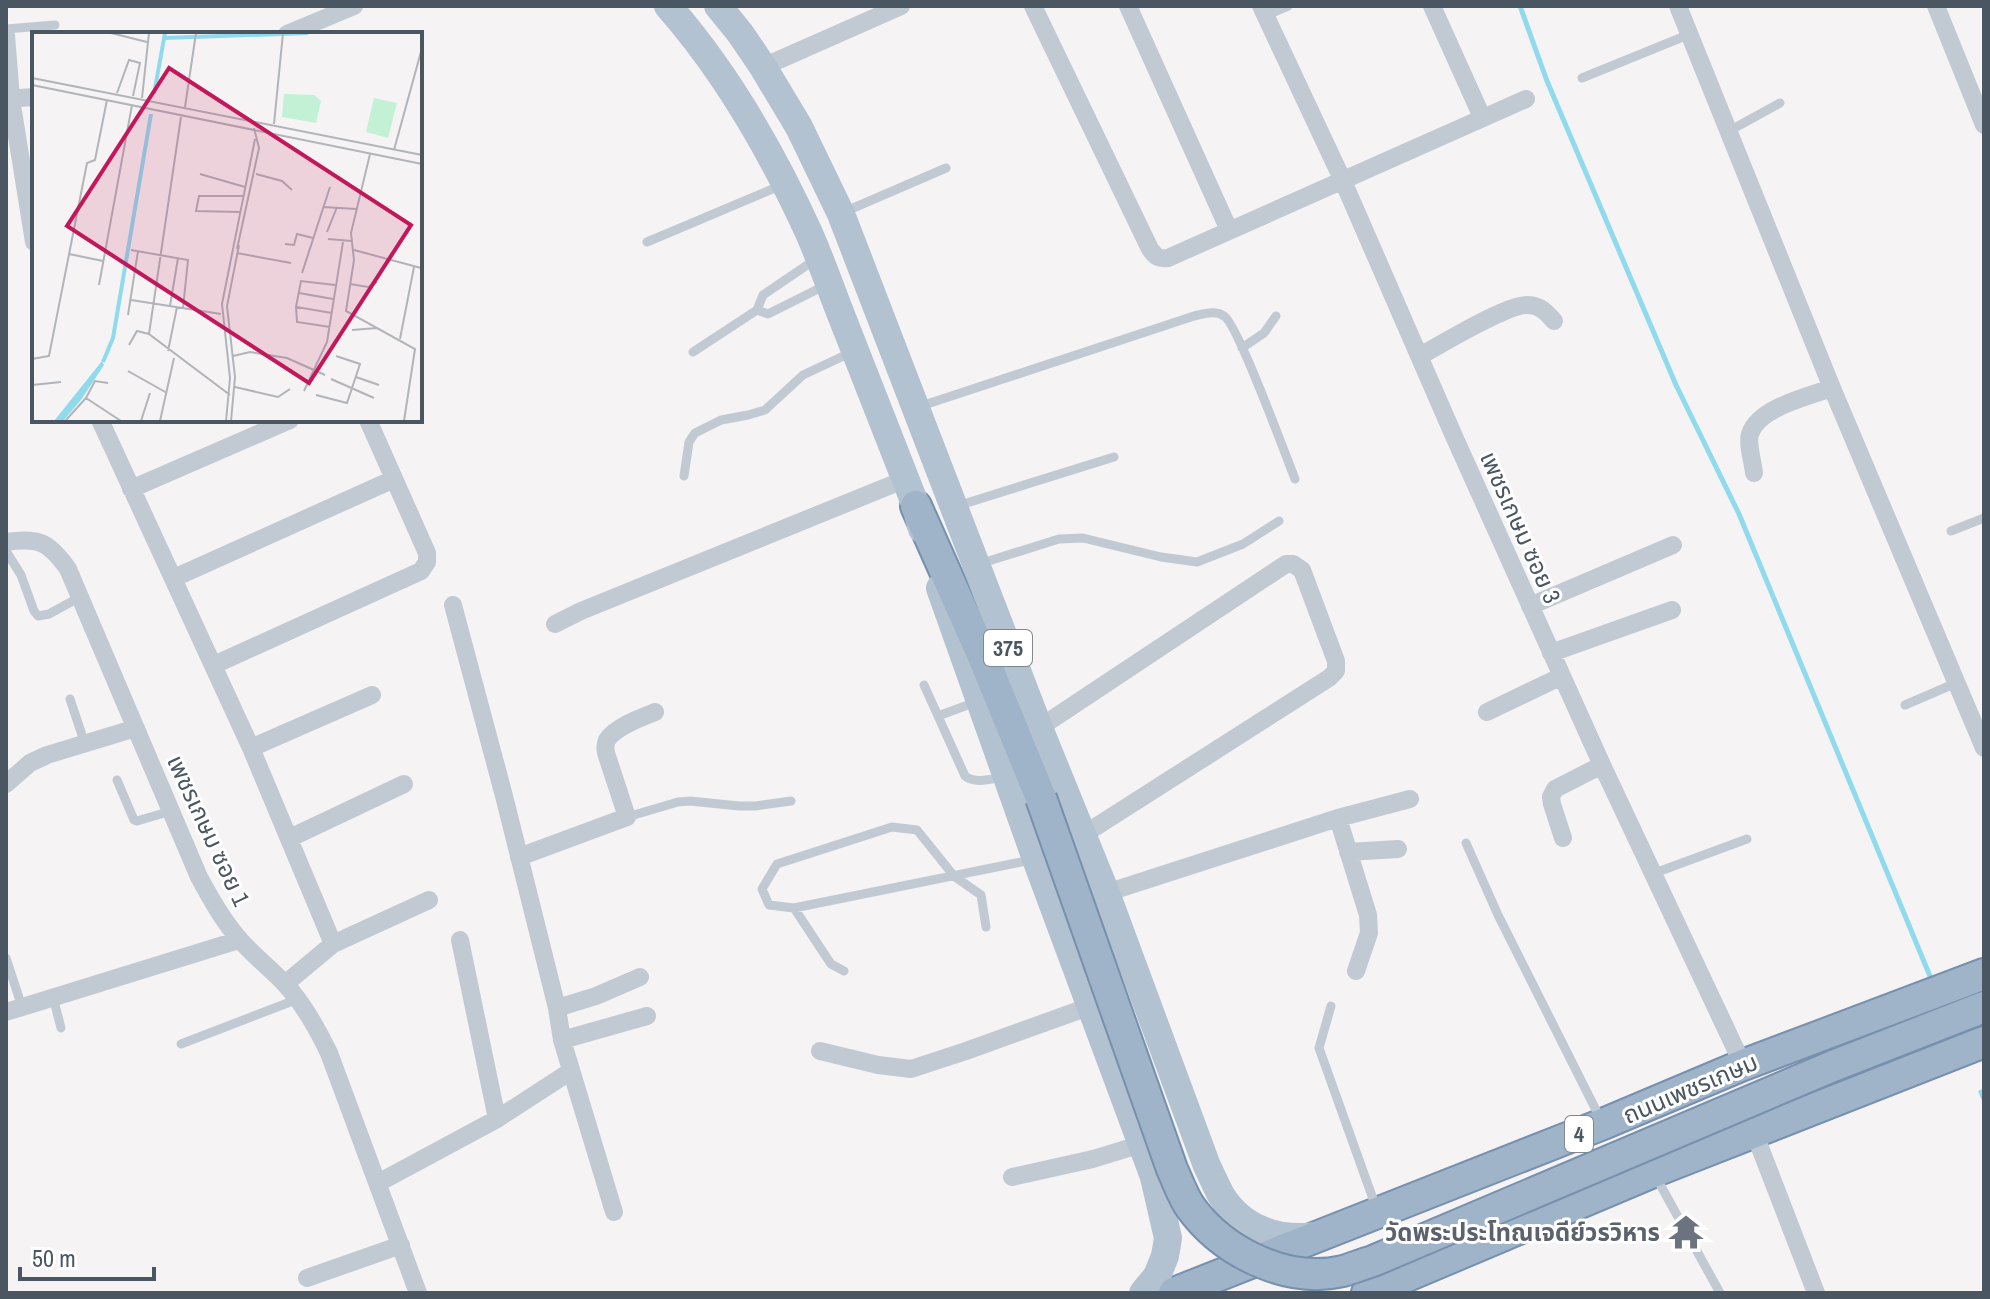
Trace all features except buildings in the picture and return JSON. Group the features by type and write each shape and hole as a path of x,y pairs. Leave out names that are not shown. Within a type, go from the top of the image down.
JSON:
{"highway":[{"path":"911,492 1041,798 1172,1169 1190,1207 1208,1227 1259,1262 1284,1270 1316,1274 1342,1271 1373,1261 1833,1066 1984,1007"},
{"name":"ถนนเพชรเกษม","path":"1174,1293 1603,1124 1743,1065 1984,974"},
{"path":"1367,1293 1405,1283 1653,1172 1984,1042"}],"main road":[{"name":"375","path":"668,6 738,99 785,183 819,257 911,492 930,558 1006,776 1154,1177 1168,1238 1157,1276 1143,1293"},
{"name":"375","path":"718,6 763,67 799,127 841,214 1039,728 1106,893 1207,1166 1221,1195 1236,1215 1255,1228 1278,1236 1297,1238 1325,1234"},
{"path":"1163,1215 1188,1216 1207,1209 1221,1195"}],"street":[{"path":"292,32 354,6"},
{"path":"763,67 901,6"},
{"path":"1033,6 1155,257 1168,258 1526,99"},
{"path":"1128,6 1229,230"},
{"path":"1432,6 1482,117"},
{"path":"1678,6 1832,388 1984,748"},
{"path":"1936,6 1984,125"},
{"name":"เพชรเกษม ซอย 3","path":"1263,11 1343,181 1602,765 1743,1065"},
{"path":"6,32 8,99 32,231"},
{"path":"8,99 32,97"},
{"path":"1420,356 1511,307 1530,304 1543,309 1554,321"},
{"path":"1754,473 1749,436 1758,421 1780,407 1832,388"},
{"path":"101,422 251,748 333,944"},
{"path":"131,489 285,422"},
{"path":"214,665 421,571 427,562 427,553 369,422"},
{"path":"174,578 394,479"},
{"path":"555,624 581,611 911,492"},
{"name":"เพชรเกษม ซอย 1","path":"6,542 22,539 44,543 57,552 68,569 199,877 239,940 285,984 318,1029 418,1293"},
{"path":"1530,606 1673,545"},
{"path":"1039,728 1286,564 1293,564 1302,570 1336,661 1336,671 1083,835"},
{"path":"453,605 557,1008 562,1040 614,1212"},
{"path":"1551,653 1672,610"},
{"path":"1487,712 1562,676"},
{"path":"251,748 372,695"},
{"path":"519,857 627,817 605,743 623,727 655,712"},
{"path":"6,784 30,763 47,755 136,728"},
{"path":"1563,838 1551,797 1555,789 1602,765"},
{"path":"290,838 404,784"},
{"path":"1106,893 1338,818 1410,799"},
{"path":"1338,818 1368,915 1369,933 1356,971"},
{"path":"1348,852 1398,849"},
{"path":"285,984 333,944 429,900"},
{"path":"14,1009 239,940"},
{"path":"460,940 497,1119"},
{"path":"557,1008 596,996 640,977"},
{"path":"820,1051 878,1065 911,1069 1091,1006"},
{"path":"562,1040 647,1016"},
{"path":"378,1183 497,1119 571,1071"},
{"path":"1754,1132 1816,1293"},
{"path":"1012,1177 1093,1159 1142,1144"},
{"path":"307,1278 401,1245"}],"lane":[{"path":"1263,11 1288,6"},
{"path":"6,32 55,25"},
{"path":"1582,78 1690,34"},
{"path":"1729,131 1780,103"},
{"path":"841,214 946,168"},
{"path":"647,242 785,183"},
{"path":"693,352 757,310 763,295 819,257"},
{"path":"757,310 768,314 829,284"},
{"path":"915,408 1194,316 1222,314 1230,321 1242,348 1295,479"},
{"path":"1242,348 1264,333 1276,316"},
{"path":"684,476 689,442 695,433 721,420 765,410 803,375 855,351"},
{"path":"954,508 1114,457"},
{"path":"1951,531 1984,518"},
{"path":"976,565 1059,539 1083,538 1161,557 1197,562 1243,544 1279,521"},
{"path":"6,551 21,575 38,616 49,614 80,597"},
{"path":"1905,705 1956,683"},
{"path":"924,685 965,776 976,781 1006,776"},
{"path":"70,699 85,744"},
{"path":"938,716 980,701"},
{"path":"117,780 134,820 171,811"},
{"path":"627,817 678,802 755,806 791,801"},
{"path":"986,927 981,895 954,876 917,830 892,827 777,864 762,889 769,905 794,908 954,876 1036,859"},
{"path":"1652,874 1747,839"},
{"path":"1466,843 1498,915 1603,1124"},
{"path":"794,908 831,964 844,971"},
{"path":"6,958 14,1009"},
{"path":"53,997 61,1028"},
{"path":"181,1044 298,999"},
{"path":"1331,1006 1319,1048 1378,1213"},
{"path":"1653,1172 1720,1293"}],"waterway":[{"path":"1520,6 1547,81 1676,385 1739,514 1932,981"},
{"path":"1981,1092 1984,1099"}],"place":[{"name":"วัดพระประโทณเจดีย์วรวิหาร","path":"1686,1232"}]}
